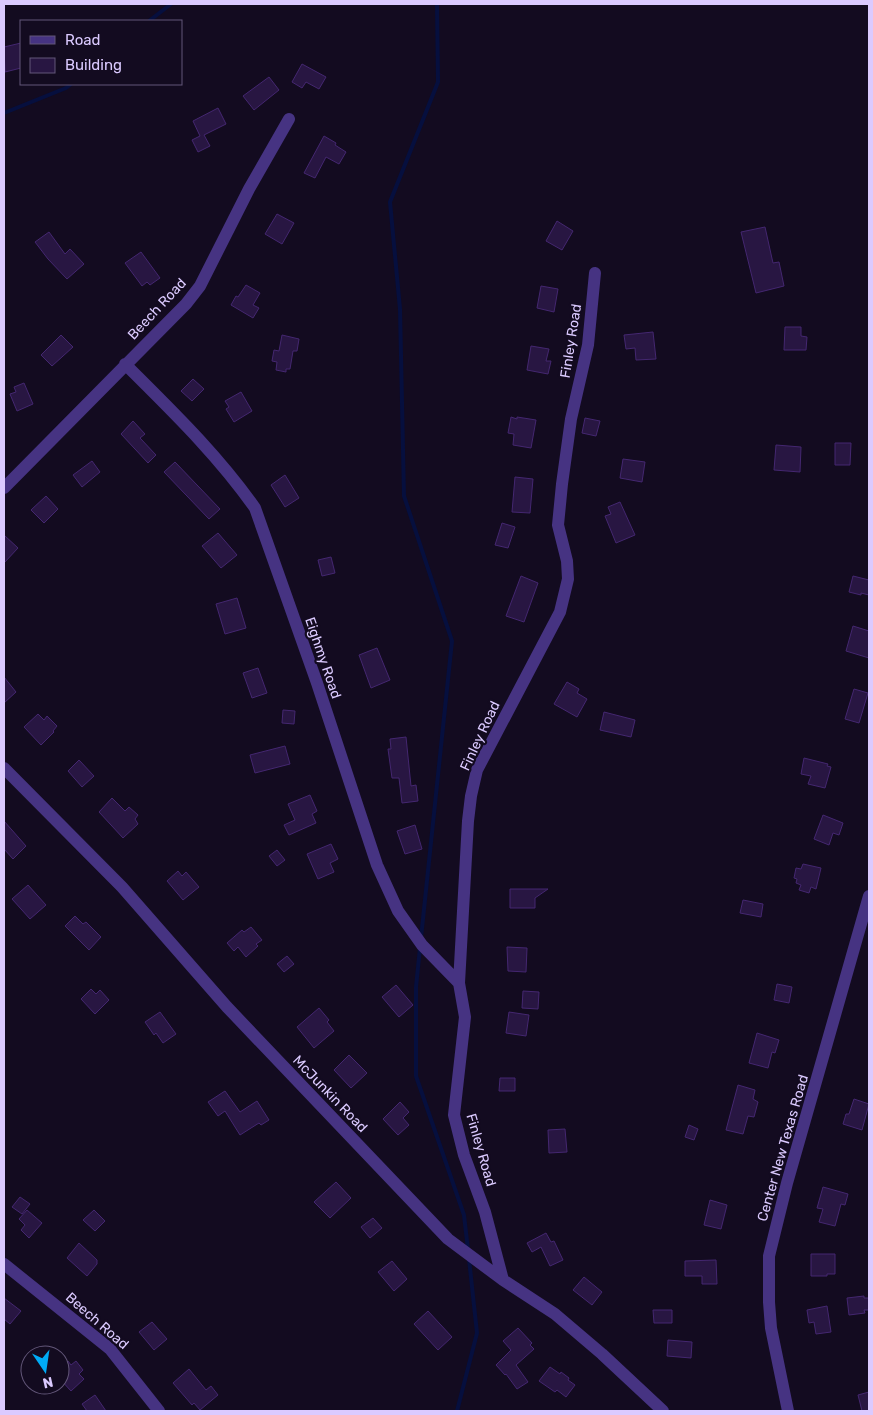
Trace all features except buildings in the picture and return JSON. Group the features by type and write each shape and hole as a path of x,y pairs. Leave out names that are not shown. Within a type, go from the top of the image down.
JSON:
{"street":[{"name":"Beech Road","path":"4,488 186,304 200,286 249,190 289,119"},
{"name":"Finley Road","path":"503,1280 485,1212 464,1155 454,1115 464,1017 459,983 468,821 477,770 560,612 568,579 558,525 571,419 588,345 595,273"},
{"name":"Eighmy Road","path":"125,364 208,448 238,483 255,508 317,683 377,865 398,911 422,945 459,983"},
{"name":"McJunkin Road","path":"4,768 122,887 227,1007 448,1239 503,1280 555,1314 602,1354 663,1411"},
{"name":"Center New Texas Road","path":"788,1411 771,1328 768,1302 769,1256 787,1183 869,896"},
{"name":"Beech Road","path":"4,1264 110,1350 159,1411"}],"waterway":[{"path":"150,20 171,4"},
{"path":"421,938 452,641 404,496 400,309 390,202 438,82 437,4"},
{"path":"4,113 70,85"},
{"path":"420,948 416,987 416,1076 464,1215 468,1250"},
{"path":"457,1411 477,1333 469,1259"}]}
